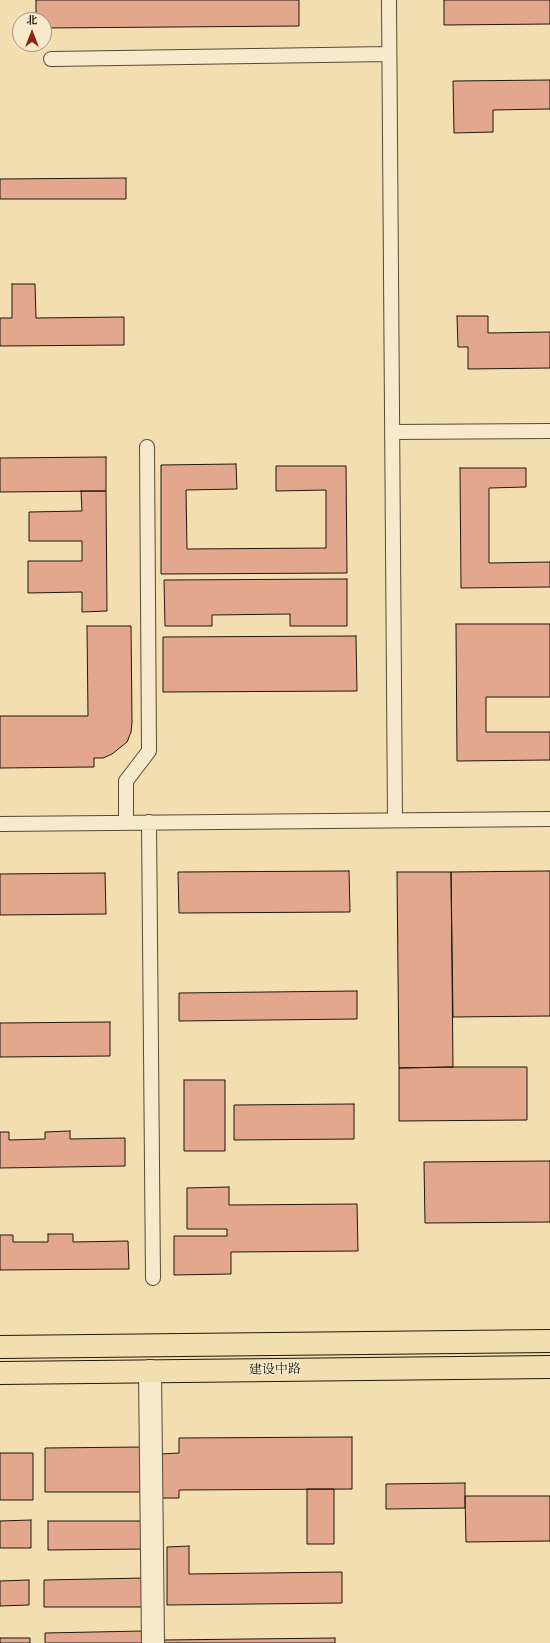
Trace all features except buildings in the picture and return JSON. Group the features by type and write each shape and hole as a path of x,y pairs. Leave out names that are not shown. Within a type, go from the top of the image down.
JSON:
{"main road":[{"name":"建设中路","path":"0,1347 550,1341"},
{"name":"建设中路","path":"0,1373 550,1367"}],"street":[{"path":"150,1371 153,1643"}],"lane":[{"path":"389,0 395,820"},
{"path":"51,58 389,54"},
{"path":"392,432 550,431"},
{"path":"126,822 126,781 149,751 147,447"},
{"path":"0,824 550,819"},
{"path":"149,822 153,1278"}]}
